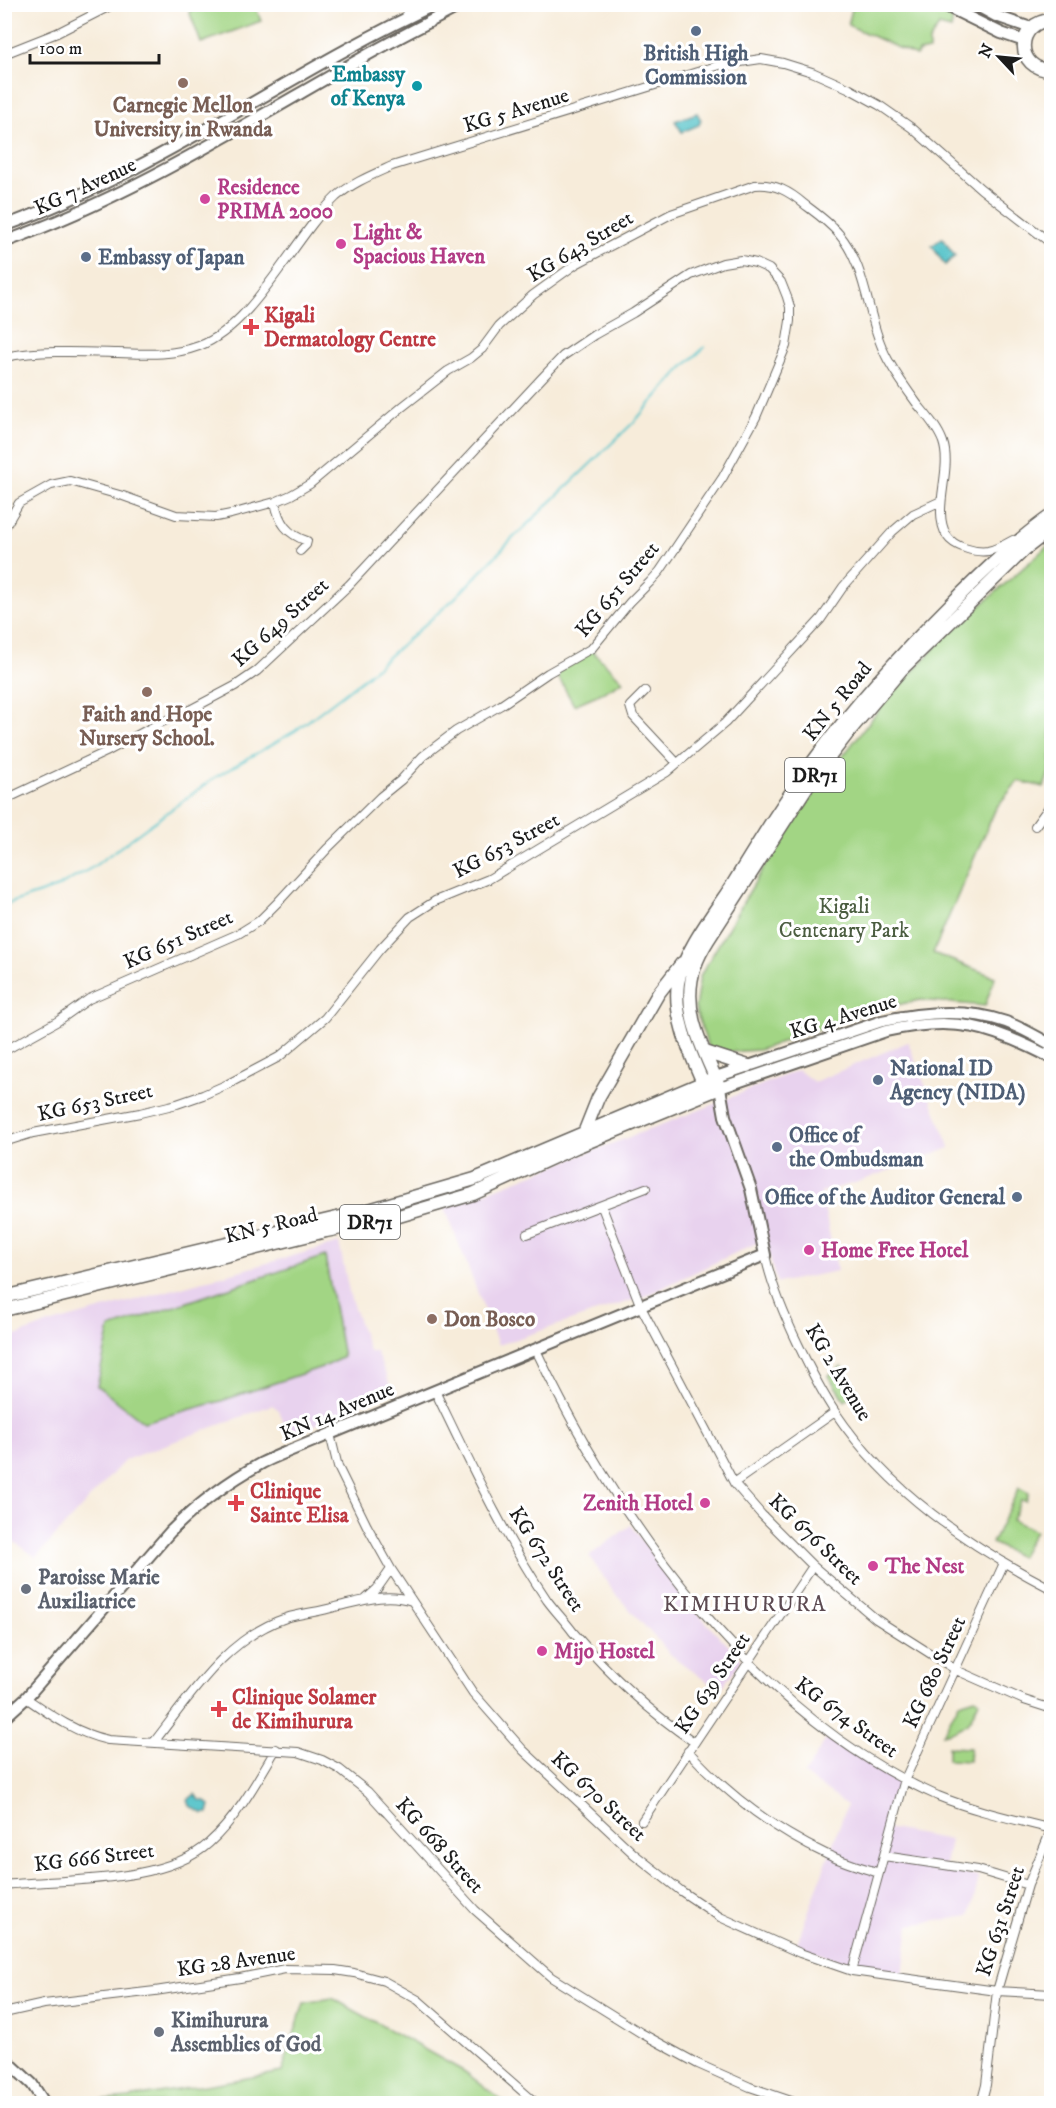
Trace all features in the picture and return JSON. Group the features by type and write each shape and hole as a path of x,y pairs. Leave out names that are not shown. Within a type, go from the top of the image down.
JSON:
{"main road":[{"name":"KG 7 Avenue","path":"4,226 56,206 144,163 436,4"},
{"name":"KG 7 Avenue","path":"4,242 85,209 191,157 363,58 463,4"},
{"path":"942,4 1001,33 1024,41"},
{"path":"974,4 996,16 1031,28"},
{"path":"1050,19 1038,22 1031,28 1024,41 1024,51 1029,62 1041,70 1052,70"},
{"name":"KN 5 Road","path":"725,1116 705,1087 682,1028 678,983 688,956 761,838 840,726 900,656 993,562 1021,537 1052,515"},
{"name":"KN 5 Road","path":"4,1297 362,1212 475,1179 584,1133 718,1082 696,1034 690,1004 695,965 708,940 763,852 831,753 901,670 1025,549 1052,528"},
{"path":"584,1133 598,1098 658,994 688,956"},
{"name":"KG 4 Avenue","path":"718,1082 821,1048 882,1021 908,1015 936,1012 968,1014 993,1019 1006,1022 1052,1045"},
{"name":"KG 4 Avenue","path":"718,1082 748,1066 886,1031 933,1024 983,1028 1009,1037 1052,1058"},
{"path":"705,1052 748,1066"},
{"name":"KG 2 Avenue","path":"718,1082 725,1116 751,1189 765,1255"},
{"name":"KN 5 Road","path":"4,1310 326,1231 392,1218 462,1197 705,1087"},
{"name":"KN 14 Avenue","path":"4,1718 26,1698 147,1557 190,1512 222,1486 264,1462 765,1255"},
{"path":"4,2058 32,2084 45,2103"}],"street":[{"path":"4,54 25,47 114,4"},
{"path":"406,4 407,18"},
{"name":"KG 5 Avenue","path":"4,357 73,352 160,354 199,346 214,339 230,327 270,281 329,205 358,182 392,166 606,102 720,65 761,59 812,72 879,105 912,128 981,189 1052,244"},
{"name":"KG 643 Street","path":"4,529 19,503 51,486 70,482 123,496 176,515 216,517 275,502 310,484 448,371 471,358 482,349 499,326 533,295 576,264 671,214 755,185 765,184 784,190 806,206 838,233 852,254 864,287 879,344 898,378 933,424 943,442 946,470 941,501 947,536 953,542 969,550 988,551 1021,537"},
{"name":"KG 651 Street","path":"4,1051 58,1021 89,999 238,934 259,921 328,848 380,797 401,780 423,756 456,731 592,648 630,602 660,571 723,477 756,417 786,346 790,321 788,297 781,282 769,269 756,262 741,260 709,267 691,275 633,314 563,356 524,397"},
{"name":"KG 649 Street","path":"4,800 184,713 235,686 257,671 349,585 524,397"},
{"name":"KG 653 Street","path":"4,1142 33,1133 177,1104 254,1072 279,1057 325,1018 380,949 415,913 435,901 489,879 667,772 725,723 821,619 843,587 892,532 913,514 941,501"},
{"path":"275,502 279,518 285,529 306,541 306,545 300,551"},
{"path":"645,691 630,706 633,716 677,763"},
{"path":"1035,826 1052,800"},
{"path":"527,1234 602,1207 646,1188"},
{"name":"KG 676 Street","path":"602,1207 641,1307 735,1483 761,1514 813,1566 876,1619 956,1670 1024,1701 1052,1709"},
{"name":"KG 2 Avenue","path":"765,1255 770,1279 805,1359 835,1412 865,1450 897,1485 955,1532 1004,1563 1052,1589"},
{"name":"KG 674 Street","path":"536,1350 560,1402 588,1452 672,1575 748,1660 790,1701 820,1724 905,1779 960,1805 1051,1829"},
{"name":"KG 672 Street","path":"435,1391 517,1553 549,1603 609,1673 658,1717 694,1742"},
{"path":"735,1483 835,1412"},
{"name":"KG 670 Street","path":"330,1434 342,1478 391,1569 467,1685 523,1750 634,1854 681,1891 720,1917 800,1953 852,1971 997,1991"},
{"name":"KG 680 Street","path":"852,1971 905,1779 1004,1563"},
{"name":"KG 639 Street","path":"642,1821 813,1566"},
{"path":"365,1600 391,1569"},
{"path":"154,1742 220,1661 251,1634 286,1618 365,1600 399,1597 412,1601"},
{"name":"KG 668 Street","path":"26,1698 62,1723 95,1737 123,1742 276,1749 309,1755 339,1769 368,1792 475,1910 551,1977 642,2033 698,2064 750,2087 800,2103"},
{"name":"KG 666 Street","path":"4,1885 111,1876 157,1869 183,1861 208,1844 221,1830 245,1798 276,1749"},
{"path":"688,1751 725,1788 763,1818 827,1854 879,1873"},
{"name":"KG 631 Street","path":"997,1991 1028,1885 1051,1829"},
{"path":"885,1856 978,1870 1028,1885"},
{"name":"KG 28 Avenue","path":"4,2013 44,2004 155,1991 285,1969 335,1970 354,1973 384,1981 418,2000 537,2103"},
{"path":"981,2103 986,2085 997,1991 1052,1994"}],"shaded area":[{"path":"908,1042 950,1148 855,1183 821,1192 837,1271 777,1283 765,1239 645,1296 498,1345 445,1208 798,1070 814,1082"},
{"path":"339,1243 350,1296 369,1351 376,1352 392,1389 289,1437 279,1410 272,1405 125,1460 36,1557 7,1537 5,1540 5,1340 42,1326"},
{"path":"631,1525 686,1601 742,1660 719,1691 670,1654 613,1591 589,1556"},
{"path":"828,1736 899,1782 885,1828 950,1840 944,1870 979,1877 970,1916 909,1925 903,1975 847,1963 796,1946 847,1805 804,1775"}],"green space":[{"path":"202,5 255,5 261,21 201,43 189,11"},
{"path":"853,5 935,5 949,10 952,26 951,29 939,26 929,41 929,50 919,52 916,56 848,25"},
{"name":"Kigali Centenary Park","path":"1051,543 1051,767 1044,787 1018,781 996,808 933,953 995,977 985,1006 920,1000 869,1011 759,1050 726,1052 708,1047 695,1008 700,976 769,858 811,797 888,698 944,638"},
{"path":"589,648 623,681 574,705 556,673"},
{"path":"325,1256 343,1357 328,1365 221,1401 144,1422 97,1386 110,1328"},
{"path":"842,1366 858,1390 845,1401 828,1376"},
{"path":"1019,1488 1029,1493 1026,1501 1021,1500 1012,1520 1035,1531 1020,1557 992,1543"},
{"path":"975,1698 979,1701 967,1724 943,1734 959,1703"},
{"path":"948,1747 970,1748 969,1761 948,1760"},
{"path":"332,1998 465,2072 505,2103 74,2103 129,2098 282,2072 304,2003"}],"water":[{"path":"697,113 701,120 699,125 682,132 675,121"},
{"path":"942,238 955,256 945,265 932,246"},
{"path":"195,1794 199,1800 210,1805 208,1813 204,1814 190,1806 188,1800"}],"waterway":[{"path":"4,905 58,887 93,867 214,778 295,731 363,679 455,598 512,539 634,422 681,369 705,347"}],"place":[{"name":"British High Commission","path":"696,31"},
{"name":"Carnegie Mellon University in Rwanda","path":"183,83"},
{"name":"Embassy of Kenya","path":"417,86"},
{"name":"Residence PRIMA 2000","path":"205,199"},
{"name":"Light & Spacious Haven","path":"341,244"},
{"name":"Embassy of Japan","path":"86,257"},
{"name":"Kigali Dermatology Centre","path":"251,327"},
{"name":"Faith and Hope Nursery School.","path":"147,692"},
{"name":"National ID Agency (NIDA)","path":"878,1080"},
{"name":"Office of the Ombudsman","path":"777,1147"},
{"name":"Office of the Auditor General","path":"1017,1197"},
{"name":"Home Free Hotel","path":"809,1250"},
{"name":"Don Bosco","path":"432,1319"},
{"name":"Clinique Sainte Elisa","path":"236,1503"},
{"name":"Zenith Hotel","path":"705,1503"},
{"name":"The Nest","path":"873,1566"},
{"name":"Paroisse Marie Auxiliatrice","path":"26,1589"},
{"name":"Mijo Hostel","path":"542,1651"},
{"name":"Clinique Solamer de Kimihurura","path":"219,1709"},
{"name":"Kimihurura Assemblies of God","path":"159,2032"}],"district":[{"name":"KIMIHURURA","path":"745,1603"}]}
